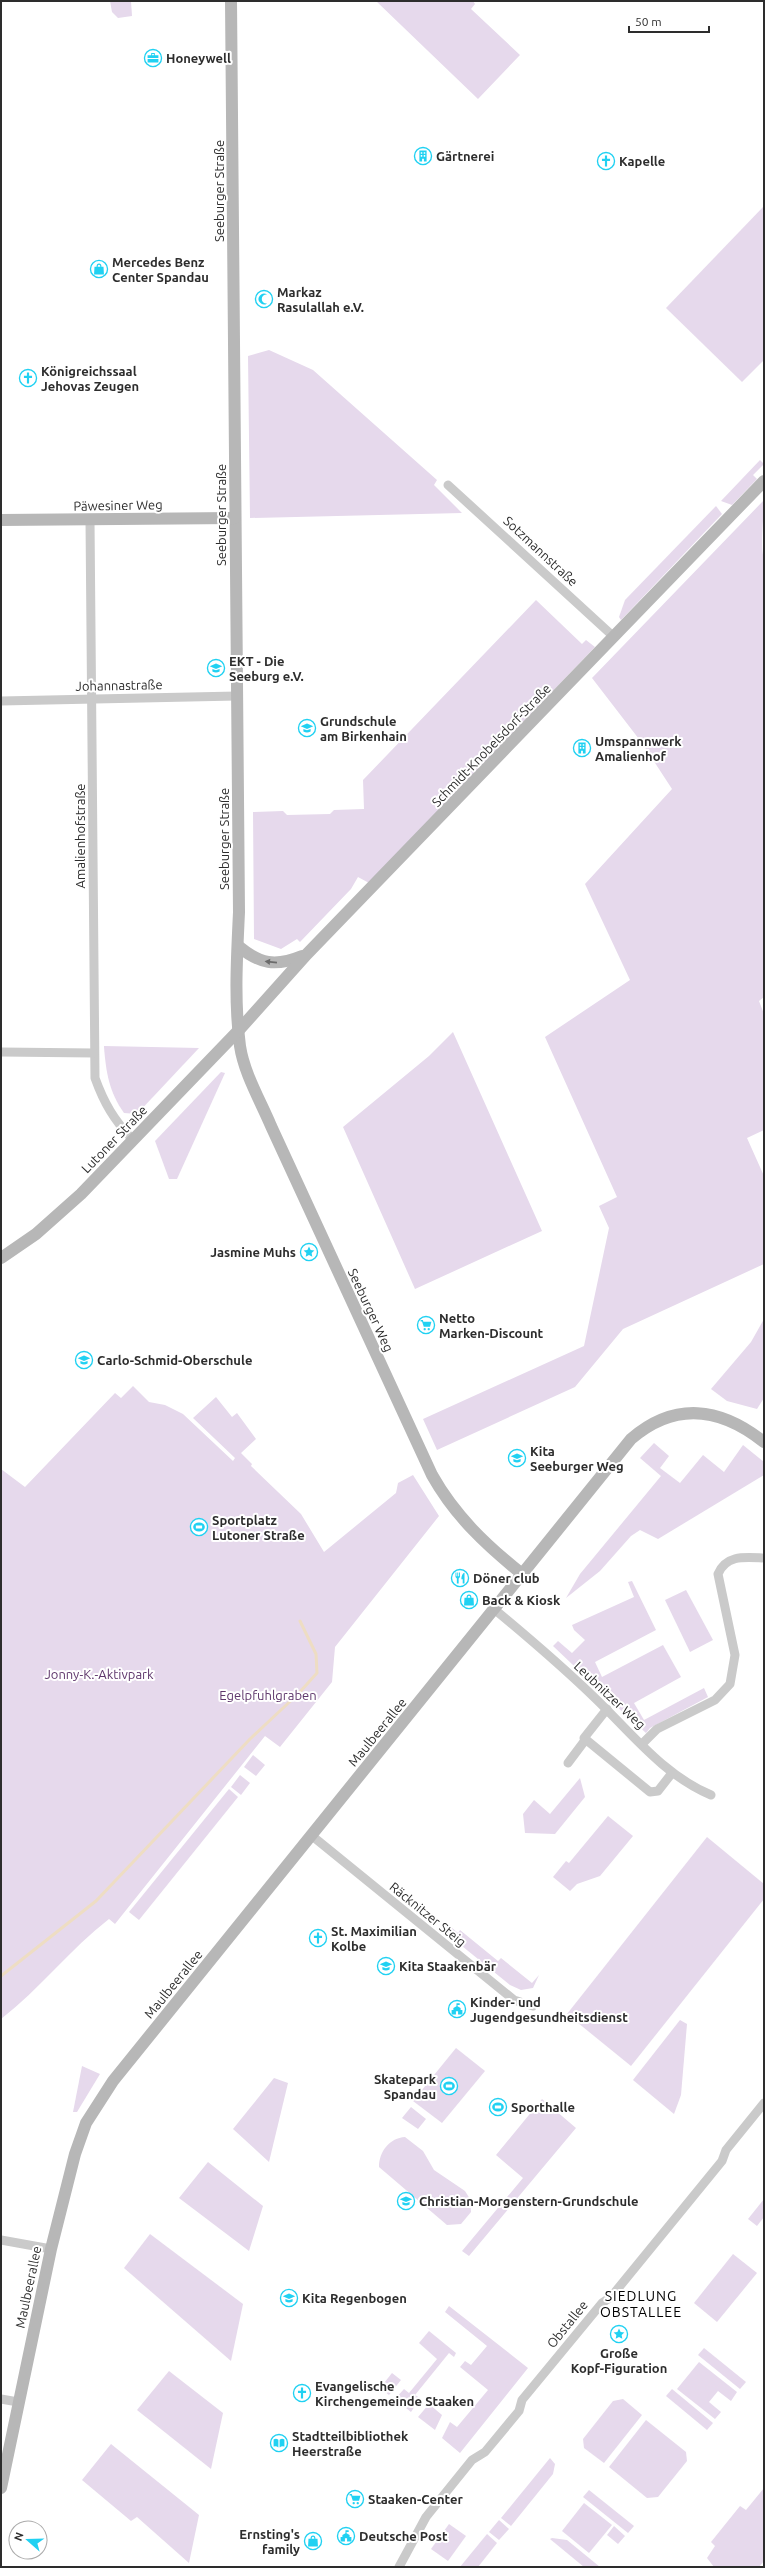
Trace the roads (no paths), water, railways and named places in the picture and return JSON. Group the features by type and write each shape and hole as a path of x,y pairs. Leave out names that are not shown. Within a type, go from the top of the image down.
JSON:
{"street":[{"name":"Seeburger Straße","path":"231,1 237,696 238,946 236,977 239,1030"},
{"name":"Schmidt-Knobelsdorf-Straße","path":"239,1030 307,954 614,638 764,481"},
{"name":"Sotzmannstraße","path":"448,485 614,638"},
{"name":"Päwesiner Weg","path":"1,520 235,518"},
{"name":"Amalienhofstraße","path":"90,520 95,1078 105,1104 117,1123 132,1139"},
{"name":"Johannastraße","path":"1,701 237,696"},
{"path":"238,946 260,961 274,963 286,962 307,954"},
{"name":"Lutoner Straße","path":"1,1258 58,1215 239,1030"},
{"name":"Seeburger Weg","path":"239,1030 246,1067 271,1126 425,1462 448,1502 464,1523 522,1574"},
{"path":"1,1052 94,1052"},
{"name":"Maulbeerallee","path":"1,2488 51,2249 75,2154 86,2123 97,2104 311,1835 625,1446 648,1426 688,1413 714,1414 737,1422 764,1442"},
{"path":"642,1744 657,1729 715,1700 730,1684 735,1655 718,1574 722,1564 734,1558 762,1558"},
{"name":"Leubnitzer Weg","path":"494,1609 607,1709 672,1773 695,1788 711,1794"},
{"path":"568,1763 586,1740 584,1738 607,1709"},
{"path":"586,1740 650,1792 658,1791 672,1773"},
{"name":"Räcknitzer Steig","path":"311,1835 514,2000 533,2006"},
{"name":"Obstallee","path":"399,2567 426,2517 472,2460 485,2452 519,2411 527,2394 602,2303 611,2297 722,2161 726,2150 764,2103"},
{"path":"1,2240 51,2249"},
{"path":"1,2398 18,2402"}],"waterway":[{"name":"Egelpfuhlgraben","path":"1,1976 96,1901 250,1739 298,1694 317,1673 316,1654 300,1621"}],"place":[{"name":"Honeywell","path":"153,58"},
{"name":"Gärtnerei","path":"423,156"},
{"name":"Kapelle","path":"606,161"},
{"name":"Mercedes Benz Center Spandau","path":"99,269"},
{"name":"Markaz Rasulallah e.V.","path":"264,299"},
{"name":"Königreichssaal Jehovas Zeugen","path":"28,378"},
{"name":"EKT - Die Seeburg e.V.","path":"216,668"},
{"name":"Grundschule am Birkenhain","path":"307,728"},
{"name":"Umspannwerk Amalienhof","path":"582,748"},
{"name":"Jasmine Muhs","path":"309,1252"},
{"name":"Netto Marken-Discount","path":"426,1325"},
{"name":"Carlo-Schmid-Oberschule","path":"84,1360"},
{"name":"Kita Seeburger Weg","path":"517,1458"},
{"name":"Sportplatz Lutoner Straße","path":"199,1527"},
{"name":"Döner club","path":"460,1578"},
{"name":"Back & Kiosk","path":"469,1600"},
{"name":"St. Maximilian Kolbe","path":"318,1938"},
{"name":"Kita Staakenbär","path":"386,1966"},
{"name":"Kinder- und Jugendgesundheitsdienst","path":"457,2009"},
{"name":"Skatepark Spandau","path":"449,2086"},
{"name":"Sporthalle","path":"498,2107"},
{"name":"Christian-Morgenstern-Grundschule","path":"406,2201"},
{"name":"Kita Regenbogen","path":"289,2298"},
{"name":"Große Kopf-Figuration","path":"619,2334"},
{"name":"Evangelische Kirchengemeinde Staaken","path":"302,2393"},
{"name":"Stadtteilbibliothek Heerstraße","path":"279,2443"},
{"name":"Staaken-Center","path":"355,2499"},
{"name":"Deutsche Post","path":"346,2536"},
{"name":"Ernsting's family","path":"313,2541"}],"district":[{"name":"SIEDLUNG OBSTALLEE","path":"641,2304"}],"park label":[{"name":"Jonny-K.-Aktivpark","path":"99,1674"}]}
